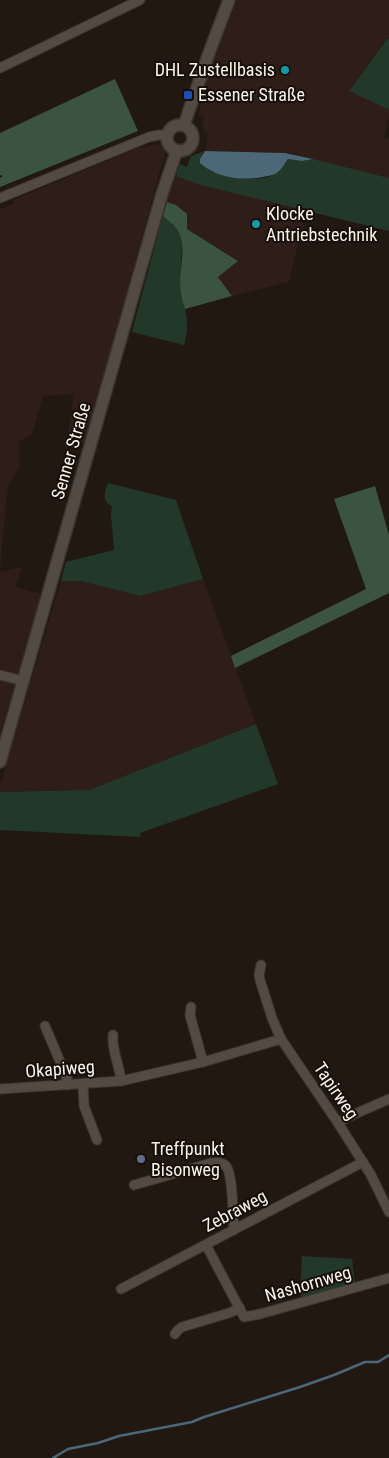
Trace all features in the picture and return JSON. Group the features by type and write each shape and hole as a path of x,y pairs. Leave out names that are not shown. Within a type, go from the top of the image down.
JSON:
{"street":[{"path":"0,68 140,0"},
{"path":"184,125 210,48 229,0"},
{"path":"184,125 188,126 193,133 193,140 187,149 176,150 169,145 167,135 173,126 184,125"},
{"path":"0,198 144,139 167,135"},
{"name":"Senner Straße","path":"0,762 176,150"},
{"path":"0,675 24,681"},
{"path":"261,965 260,980 281,1039"},
{"path":"191,1007 190,1015 203,1062"},
{"path":"46,1026 67,1078 67,1085"},
{"name":"Okapiweg","path":"113,1034 112,1041 120,1068 121,1081"},
{"name":"Okapiweg","path":"0,1089 121,1081 203,1062 281,1039"},
{"name":"Tapirweg","path":"281,1039 363,1162"},
{"path":"83,1084 84,1106 97,1140"},
{"path":"338,1123 389,1099"},
{"path":"134,1185 211,1163 216,1162 224,1165 230,1172 234,1230"},
{"path":"363,1162 379,1189 389,1212"},
{"name":"Zebraweg","path":"121,1289 363,1162"},
{"path":"175,1334 182,1327 240,1308 206,1244"},
{"name":"Nashornweg","path":"240,1308 244,1316 260,1314 389,1278"}],"shaded area":[{"path":"237,0 389,0 389,39 386,39 349,91 389,110 384,137 389,139 389,178 289,153 205,151 208,134 202,126 204,116 199,114 203,89"},
{"path":"156,144 163,147 165,153 85,443 67,442 74,394 43,396 32,435 19,441 19,468 9,483 6,501 0,572 0,209 14,203 13,200 135,149"},
{"path":"176,176 197,184 306,211 289,282 232,296 218,277 238,260 187,229 167,202"},
{"path":"22,567 15,587 41,594 0,734 0,572"},
{"path":"203,579 256,724 89,790 0,792 0,785 61,581 81,581 140,596"}],"green space":[{"path":"387,39 389,39 389,110 349,91"},
{"path":"115,79 138,131 0,187 0,178 3,176 0,175 0,133"},
{"path":"205,151 203,153 209,170 234,177 263,178 278,172 288,159 302,161 313,159 389,178 389,231 197,184 176,176 180,164 187,167 191,156"},
{"path":"167,202 176,205 187,214 187,229 238,261 218,277 232,296 185,309 180,285 182,244 178,230 163,216"},
{"path":"163,216 176,228 182,243 180,283 187,320 184,345 132,332"},
{"path":"108,483 176,500 203,579 140,596 81,581 61,581 66,562 114,550 112,506 105,499"},
{"path":"375,486 389,535 389,593 235,668 231,656 366,589 334,499"},
{"path":"256,724 278,784 140,833 141,837 0,830 0,792 89,790"},
{"path":"302,1256 352,1259 355,1284 302,1298 300,1294"}],"water":[{"path":"205,151 285,153 313,159 302,161 288,159 279,171 273,175 247,179 221,175 206,168 200,163 200,159"}],"waterway":[{"path":"53,1458 68,1449 98,1443 119,1436 192,1422 300,1387 365,1362 378,1362 389,1355"}],"place":[{"name":"DHL Zustellbasis","path":"285,70"},
{"name":"Essener Straße","path":"188,95"},
{"name":"Klocke Antriebstechnik","path":"256,224"},
{"name":"Treffpunkt Bisonweg","path":"141,1159"}]}
